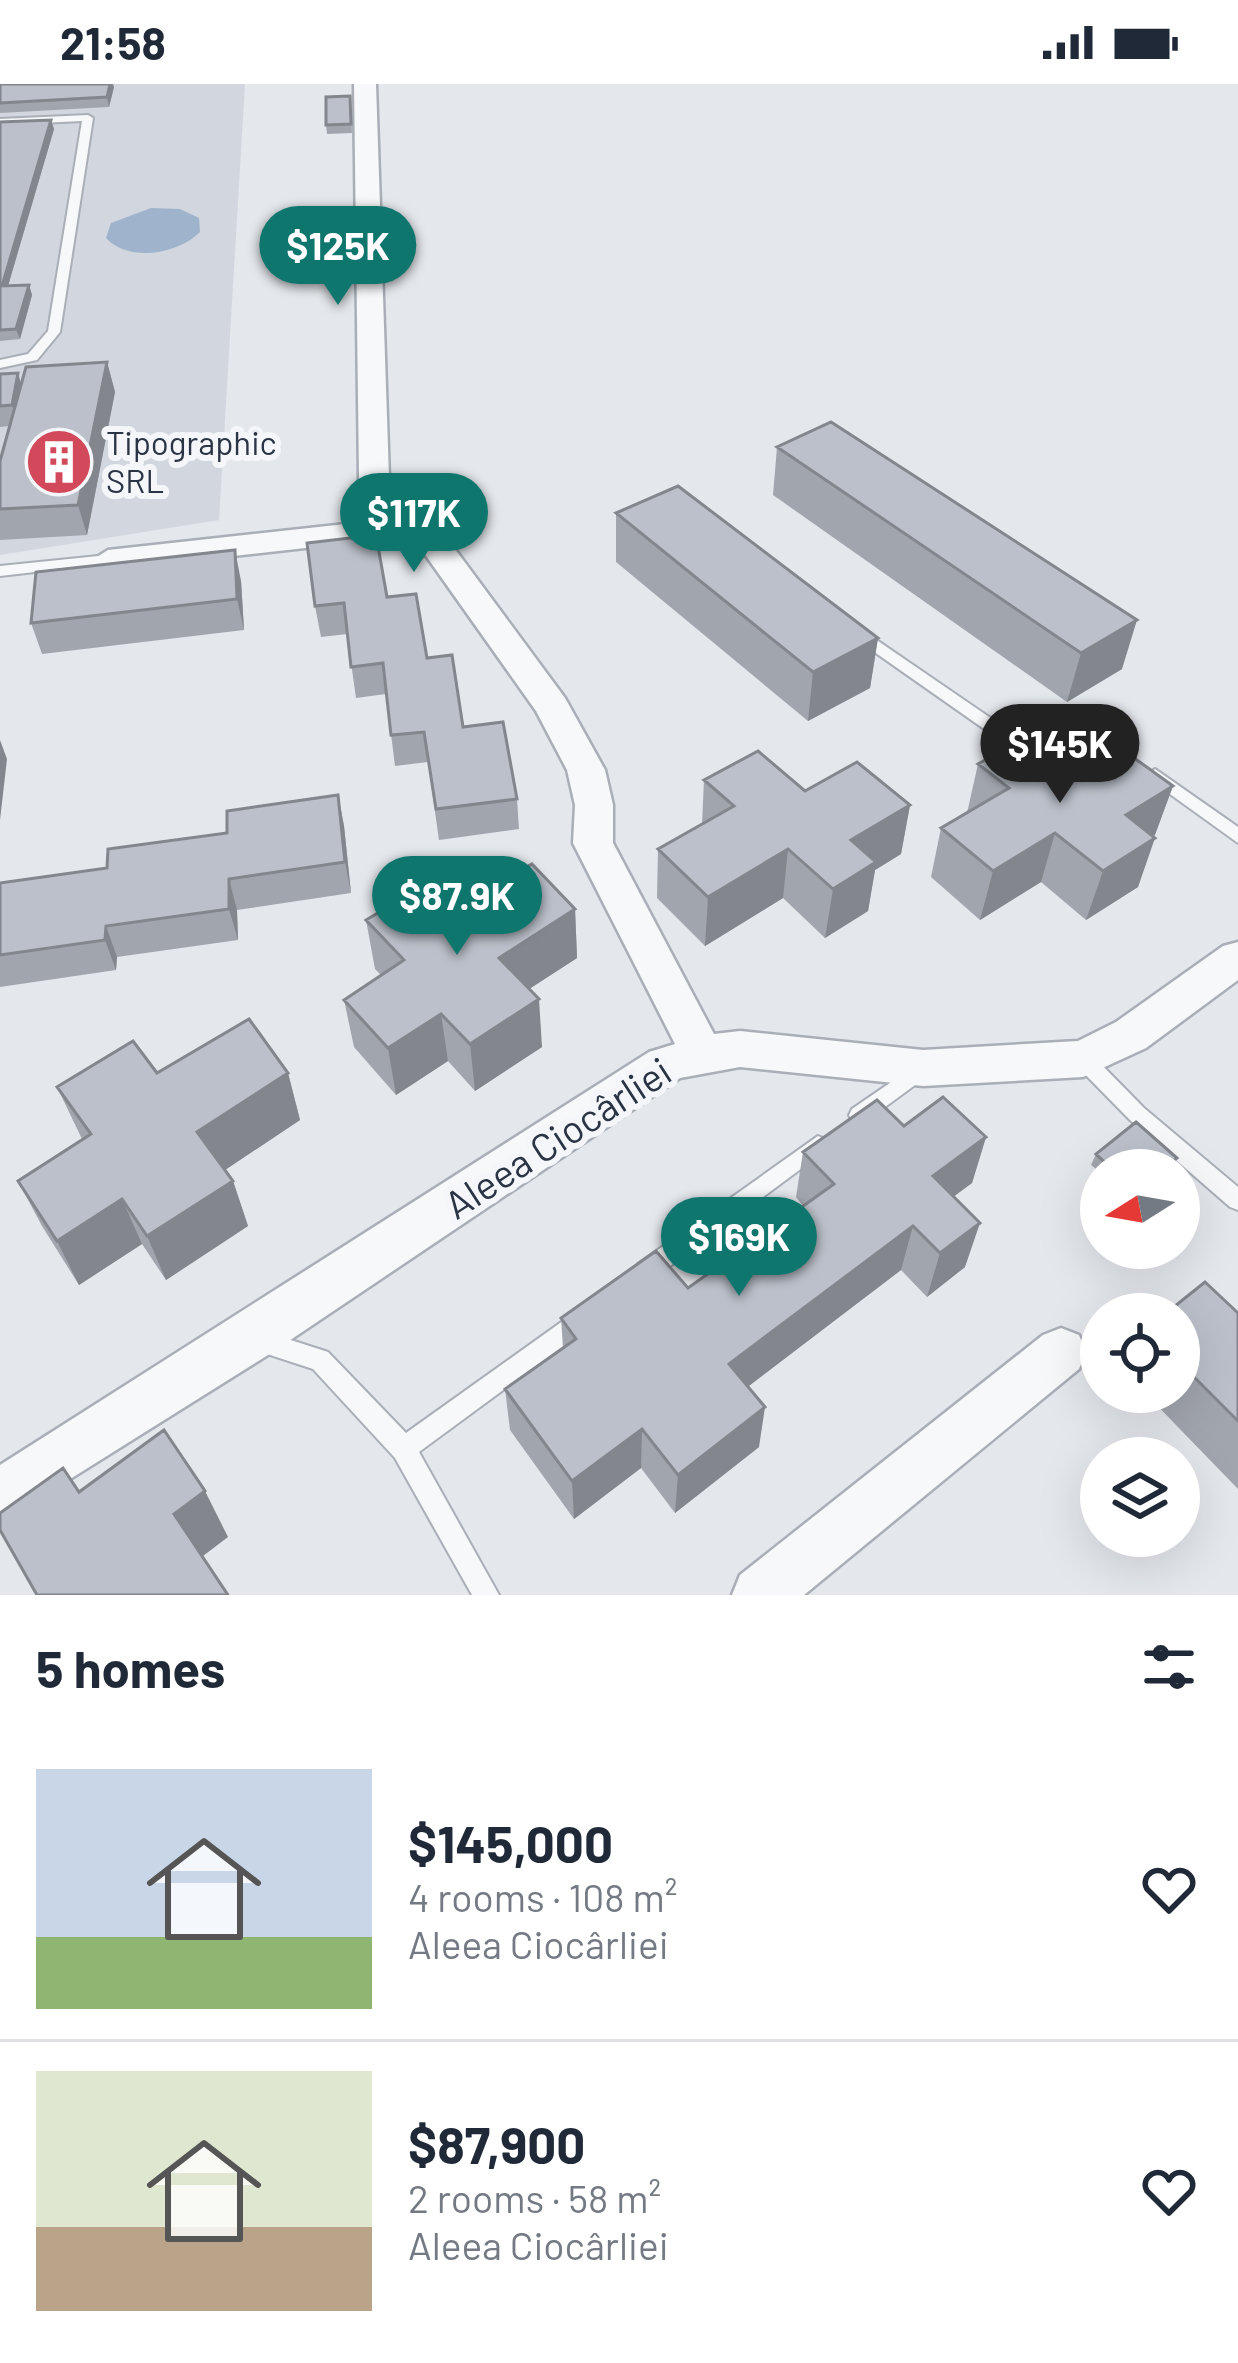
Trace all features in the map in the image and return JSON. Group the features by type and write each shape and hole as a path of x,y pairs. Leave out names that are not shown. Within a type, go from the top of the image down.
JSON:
{"street":[{"path":"365,84 374,458 381,527"},
{"path":"107,560 421,525 552,707 586,770 593,805 593,843 702,1053"},
{"name":"Aleea Ciocârliei","path":"0,1496 665,1065 702,1053 740,1049 923,1068 1083,1059 1132,1035 1238,958"},
{"path":"760,1595 1061,1352"}],"lane":[{"path":"0,122 88,118 55,332 32,357 0,364"},
{"path":"0,571 107,560"},
{"path":"850,626 1022,748 1098,756 1151,772 1238,836"},
{"path":"1083,1059 1137,1114 1238,1200"},
{"path":"635,1280 923,1068"},
{"path":"404,1449 596,1308"},
{"path":"250,1338 320,1360 404,1449 486,1595"}],"shaded area":[{"path":"245,84 219,520 0,555 0,88"}],"water":[{"path":"151,208 180,209 199,218 200,232 179,246 153,253 127,251 106,238 111,223"}],"building":[{"path":"0,84 110,84 107,97 0,103"},
{"path":"350,96 351,124 326,125 326,97"},
{"path":"51,120 2,286 29,285 16,329 0,330 0,122"},
{"name":"Tipographic SRL","path":"107,362 78,505 0,509 0,461 26,367"},
{"path":"18,373 12,405 0,406 0,374"},
{"path":"831,422 1137,620 1081,653 777,447"},
{"path":"678,486 878,638 813,672 616,513"},
{"path":"376,535 387,597 416,594 427,658 452,655 463,727 503,722 517,799 436,809 424,732 391,735 383,663 351,667 344,603 315,606 307,543"},
{"path":"235,550 237,599 31,623 36,572"},
{"path":"1024,738 1066,770 1112,742 1173,786 1126,815 1155,838 1103,871 1055,833 993,871 941,828 1009,788 978,764"},
{"path":"758,751 805,791 857,762 910,805 851,840 876,862 833,889 788,849 708,897 658,849 734,806 704,780"},
{"path":"338,795 345,862 229,879 229,909 106,926 105,940 0,955 0,883 107,868 108,849 227,833 227,811"},
{"path":"532,864 575,909 499,958 539,999 470,1044 441,1014 388,1048 344,1000 404,960 366,920 428,883 454,909"},
{"path":"249,1019 288,1073 197,1132 233,1181 147,1236 122,1199 57,1241 18,1181 91,1134 57,1087 133,1041 157,1073"},
{"path":"943,1097 986,1137 933,1176 980,1223 940,1253 913,1226 729,1364 765,1407 678,1475 642,1429 572,1481 505,1389 576,1339 561,1318 656,1251 688,1288 834,1184 803,1152 877,1100 904,1126"},
{"path":"1136,1122 1167,1149 1102,1149"},
{"path":"1205,1282 1238,1313 1238,1421 1200,1383 1200,1293 1191,1293"},
{"path":"164,1430 205,1491 174,1514 228,1595 37,1595 0,1530 0,1513 63,1468 79,1492"}],"place":[{"name":"Tipographic SRL","path":"59,462"}]}
